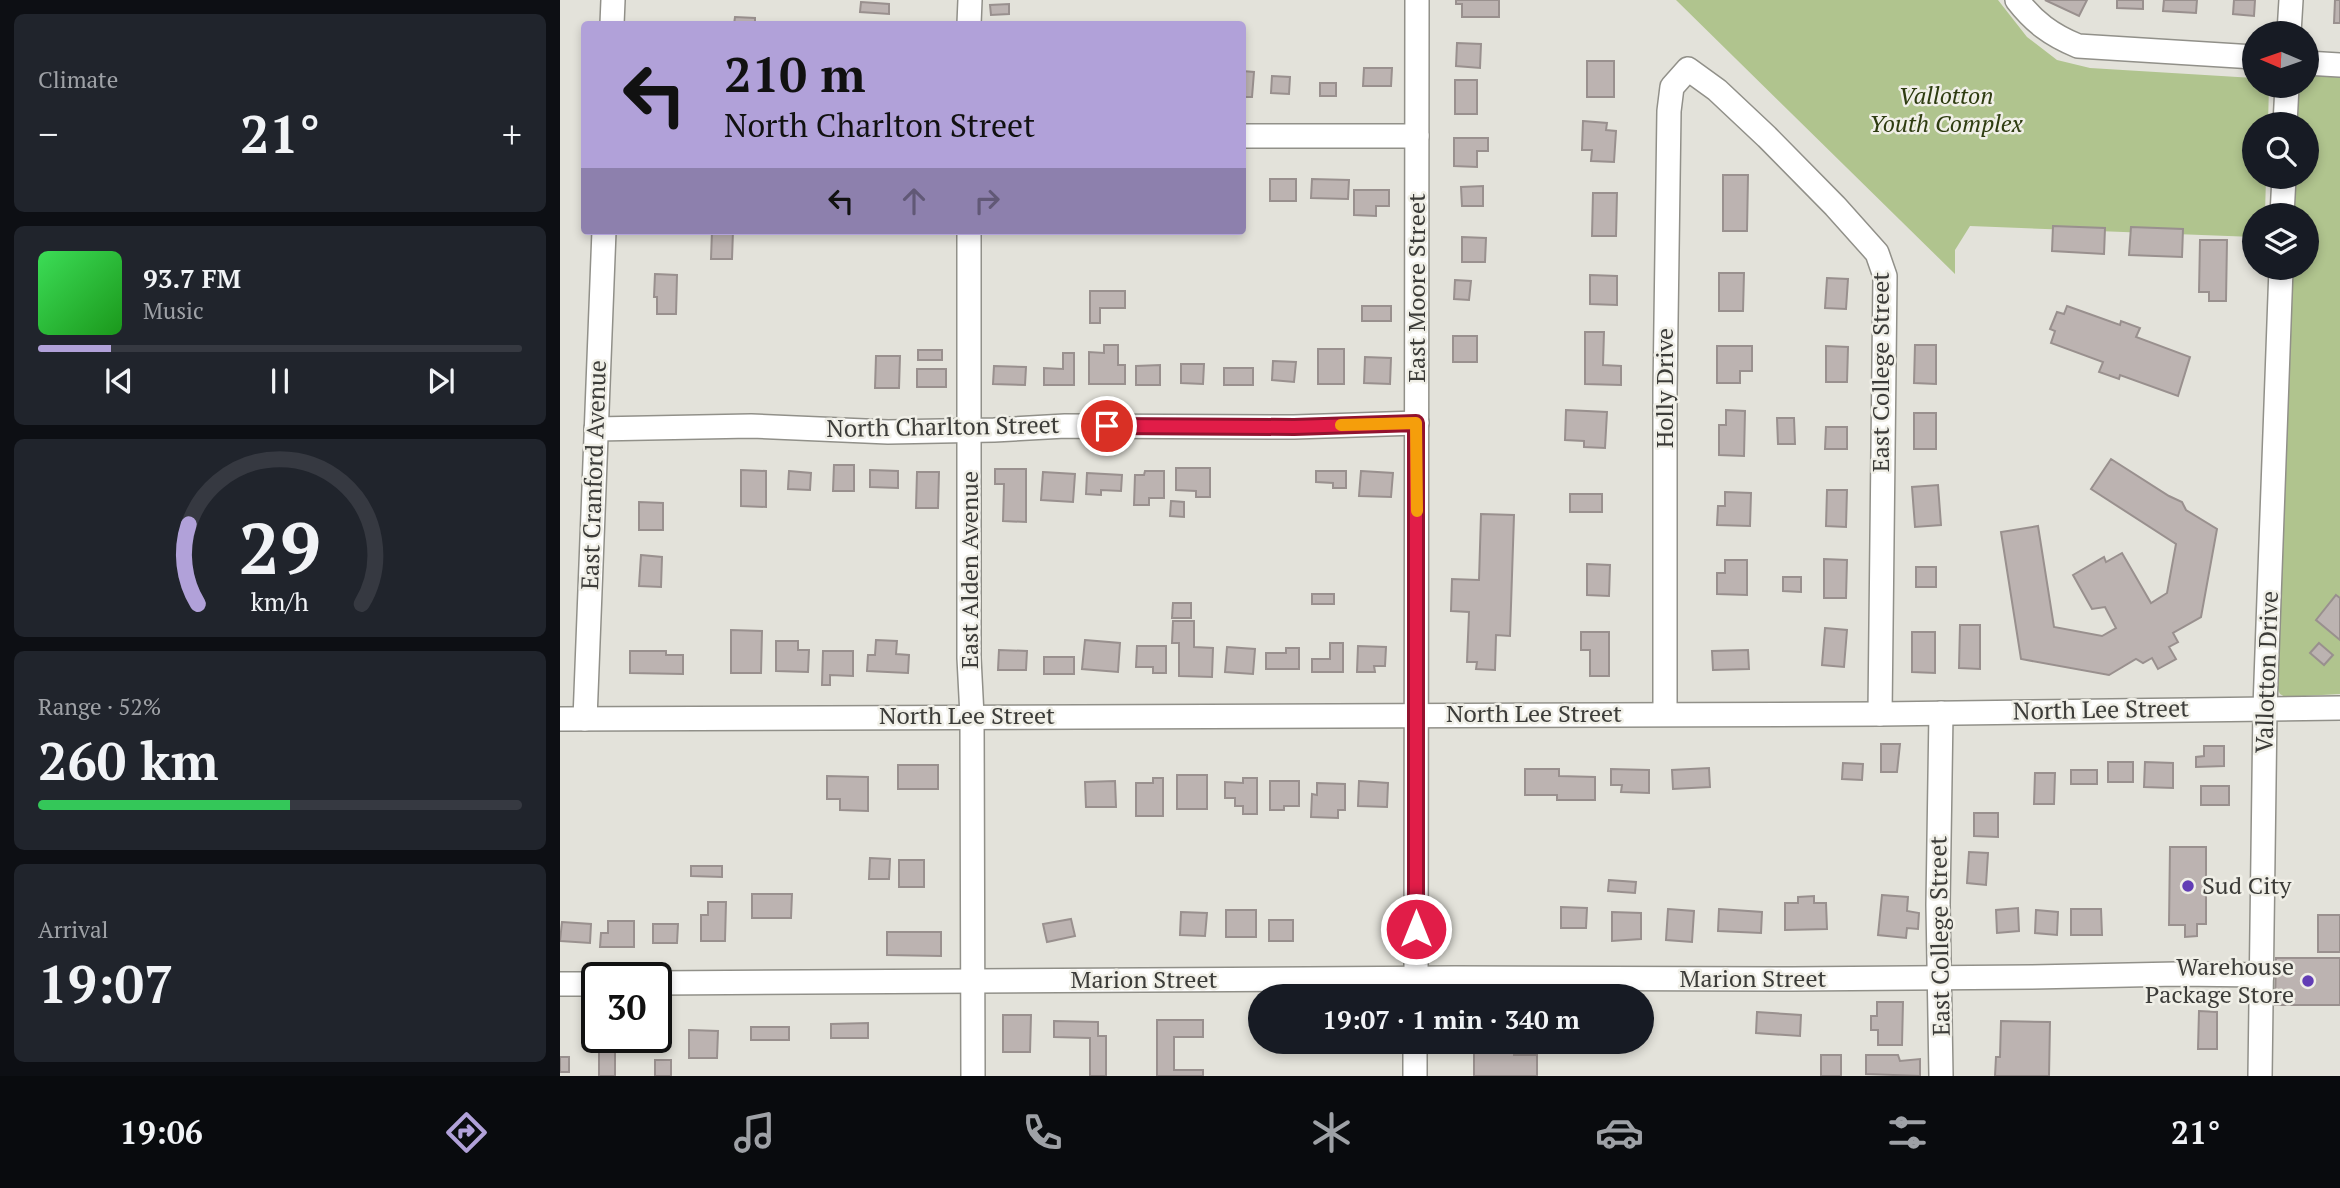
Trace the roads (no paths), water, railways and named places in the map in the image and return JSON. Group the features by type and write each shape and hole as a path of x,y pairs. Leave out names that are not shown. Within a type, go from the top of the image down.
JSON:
{"street":[{"path":"612,0 612,21"},
{"path":"970,0 970,21"},
{"name":"East Moore Street","path":"1416,984 1417,0"},
{"path":"2017,0 2039,25 2056,37 2078,46 2242,56"},
{"path":"2290,21 2291,0"},
{"path":"2319,64 2340,65"},
{"name":"Holly Drive","path":"1665,714 1665,391 1669,111 1672,87 1688,69"},
{"name":"East College Street","path":"1688,69 1717,90 1835,206 1877,253 1885,276 1880,714"},
{"path":"1246,136 1417,136"},
{"name":"East Cranford Avenue","path":"585,719 604,235"},
{"name":"East Alden Avenue","path":"969,235 973,1076"},
{"name":"Vallotton Drive","path":"2260,1076 2265,708 2281,280"},
{"name":"North Charlton Street","path":"596,429 751,426 888,432 1065,426 1294,427 1416,423"},
{"name":"North Lee Street","path":"560,719 1880,714 2340,708"},
{"name":"East College Street","path":"1941,713 1938,905 1941,1076"},
{"name":"Marion Street","path":"1557,984 1940,977 2262,975"},
{"name":"Marion Street","path":"672,983 974,981 1248,985"},
{"path":"560,984 581,984"},
{"path":"1415,1054 1415,1076"}],"place":[{"name":"Sud City","path":"2188,886"},
{"name":"Warehouse Package Store","path":"2308,981"}],"park label":[{"name":"Vallotton Youth Complex","path":"1946,110"}]}
